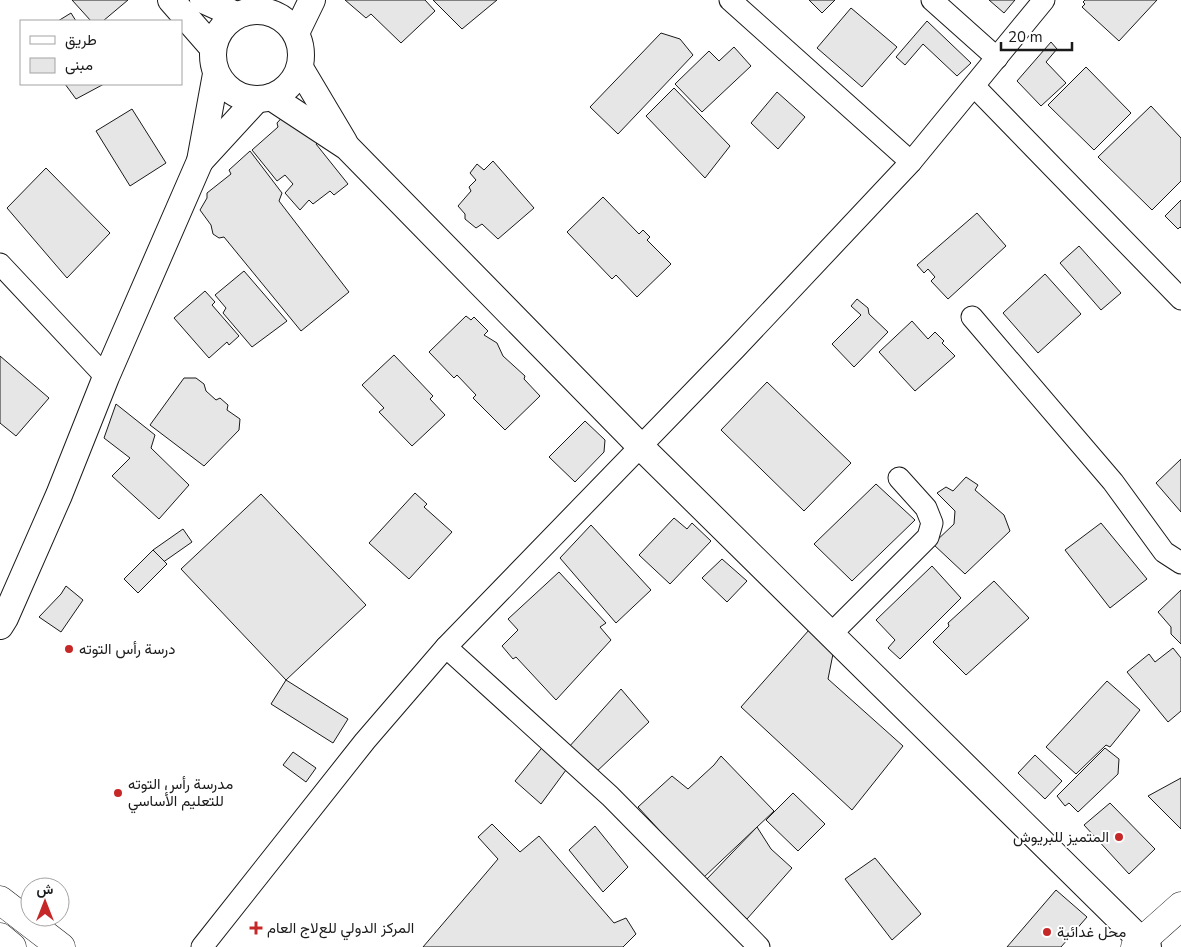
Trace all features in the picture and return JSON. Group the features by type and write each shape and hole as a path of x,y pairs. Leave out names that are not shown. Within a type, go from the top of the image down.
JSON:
{"main road":[{"path":"0,900 60,947"},
{"path":"1141,945 1181,906"},
{"path":"0,937 12,947"}],"street":[{"path":"171,0 213,48"},
{"path":"203,0 236,16"},
{"path":"296,33 312,0"},
{"path":"730,0 911,162"},
{"path":"932,0 997,58"},
{"path":"202,947 365,741 446,648 641,447 911,162 1044,0"},
{"path":"269,5 296,33 302,56 300,68 294,80 284,91 264,98 240,96 226,87 216,74 212,61 213,48 220,29 236,16 269,5"},
{"path":"300,68 347,147 641,447 831,634 1141,945"},
{"path":"0,626 59,495 106,377 200,161 216,74"},
{"path":"974,86 1181,298"},
{"path":"264,98 347,147"},
{"path":"200,161 264,98"},
{"path":"0,264 106,377"},
{"path":"972,318 1113,482 1164,552 1181,563"},
{"path":"831,634 928,537 932,523 926,508 899,478"},
{"path":"446,648 610,796 759,947"}],"building":[{"path":"72,0 128,0 104,20 90,20"},
{"path":"345,0 425,0 435,11 401,43 371,14 366,18"},
{"path":"433,0 497,0 462,29"},
{"path":"809,0 835,0 822,13"},
{"path":"989,0 1015,0 1004,13"},
{"path":"1085,0 1157,0 1119,41 1082,7 1085,4 1083,2"},
{"path":"851,8 897,47 862,87 817,48"},
{"path":"71,13 75,20 60,20"},
{"path":"927,21 971,63 957,76 923,44 905,65 896,57"},
{"path":"661,33 680,39 693,55 618,134 590,107"},
{"path":"1051,42 1057,49 1046,62 1066,83 1041,106 1017,81"},
{"path":"734,47 751,66 702,112 675,84 709,51 719,61"},
{"path":"1086,67 1131,113 1094,150 1048,105"},
{"path":"66,85 102,85 76,99"},
{"path":"674,88 730,146 705,178 646,116"},
{"path":"777,92 805,117 778,149 751,123"},
{"path":"1151,106 1181,138 1181,181 1152,210 1098,157"},
{"path":"132,109 166,163 130,186 96,131"},
{"path":"286,113 320,140 316,144 348,184 334,195 330,191 313,204 309,200 300,210 285,193 293,184 285,175 277,181 252,150 278,127 277,123"},
{"path":"250,151 282,193 279,201 349,292 301,331 224,237 219,238 213,234 211,225 200,210 207,198 207,193 231,174 229,170"},
{"path":"493,161 534,208 498,239 482,224 476,228 465,219 465,214 458,206 471,191 469,187 476,180 470,173 477,164 484,170"},
{"path":"46,168 110,233 67,278 7,208"},
{"path":"603,197 639,234 643,230 650,237 647,240 671,264 637,297 616,275 612,279 567,232"},
{"path":"1181,200 1181,228 1178,229 1165,216"},
{"path":"977,213 1006,246 948,299 931,281 935,277 928,269 924,273 917,265"},
{"path":"1079,246 1121,293 1101,310 1060,263"},
{"path":"244,271 287,321 252,347 223,313 226,308 215,295"},
{"path":"1045,274 1081,314 1038,353 1003,313"},
{"path":"205,291 215,302 212,305 239,336 229,345 227,342 209,358 174,318"},
{"path":"857,299 868,308 869,314 888,332 854,367 832,344 861,315 851,306"},
{"path":"466,316 471,320 474,317 488,331 484,335 497,343 503,356 525,376 524,379 540,396 505,430 473,398 476,395 457,375 454,378 429,352"},
{"path":"912,321 928,339 935,332 944,341 942,343 955,356 915,391 879,352"},
{"path":"394,355 433,396 430,399 445,415 412,446 379,412 384,408 362,385"},
{"path":"0,356 49,398 16,436 0,423"},
{"path":"184,378 196,378 204,384 206,391 216,400 220,398 228,405 227,410 240,419 239,430 204,466 150,425"},
{"path":"767,382 851,463 804,511 721,430"},
{"path":"116,404 155,435 151,448 189,485 159,519 112,476 130,458 104,438"},
{"path":"585,421 605,440 604,452 575,482 549,457"},
{"path":"1181,459 1181,512 1156,483"},
{"path":"966,477 978,485 975,490 1004,515 1010,531 965,574 933,544 954,524 955,511 937,493 946,487 953,491"},
{"path":"876,484 915,520 852,581 814,544"},
{"path":"415,493 427,504 424,507 452,532 409,579 369,543"},
{"path":"261,494 366,605 286,680 181,569"},
{"path":"674,518 687,529 692,523 711,541 670,584 639,555"},
{"path":"1101,523 1147,579 1110,608 1065,550"},
{"path":"591,525 651,590 616,623 560,558"},
{"path":"183,529 192,542 162,563 153,550"},
{"path":"153,550 167,564 138,593 124,579"},
{"path":"722,559 747,581 727,602 702,578"},
{"path":"932,566 961,598 900,659 888,648 895,640 876,620"},
{"path":"559,572 606,623 600,627 611,640 556,700 516,657 513,659 502,646 518,630 508,619"},
{"path":"994,581 1029,618 966,675 933,642 949,626 948,623"},
{"path":"66,586 83,600 61,632 39,617"},
{"path":"1181,590 1181,644 1171,634 1171,627 1158,612"},
{"path":"809,630 834,649 828,679 903,746 852,810 741,707"},
{"path":"1173,648 1181,658 1181,711 1168,722 1127,672 1149,654 1155,662"},
{"path":"286,680 348,719 333,743 271,704"},
{"path":"1107,681 1140,710 1110,747 1106,745 1076,774 1046,747"},
{"path":"621,689 649,722 594,774 568,748"},
{"path":"545,744 566,770 541,804 515,781"},
{"path":"1105,748 1119,759 1118,774 1078,812 1069,803 1065,806 1057,796"},
{"path":"293,752 316,768 306,782 283,765"},
{"path":"1035,755 1062,781 1045,799 1018,773"},
{"path":"721,756 774,811 703,878 638,807 672,776 688,789"},
{"path":"1181,778 1181,829 1148,796"},
{"path":"793,793 825,824 798,851 766,820"},
{"name":"المتميز للبريوش","path":"1110,803 1155,849 1129,874 1084,825"},
{"path":"492,824 520,852 539,836 614,923 626,918 636,934 623,947 423,947 498,859 478,837"},
{"path":"595,826 628,867 603,892 569,850"},
{"path":"757,827 771,849 792,868 747,919 705,881"},
{"path":"875,858 921,914 892,940 845,879"},
{"name":"محل غدائية","path":"1056,890 1087,917 1061,947 1007,947"}],"place":[{"name":"درسة رأس التوته","path":"69,649"},
{"name":"مدرسة رأس التوته للتعليم الأساسي","path":"118,793"},
{"name":"المتميز للبريوش","path":"1119,837"},
{"name":"المركز الدولي للعﻻج العام","path":"256,928"},
{"name":"محل غدائية","path":"1047,932"}]}
